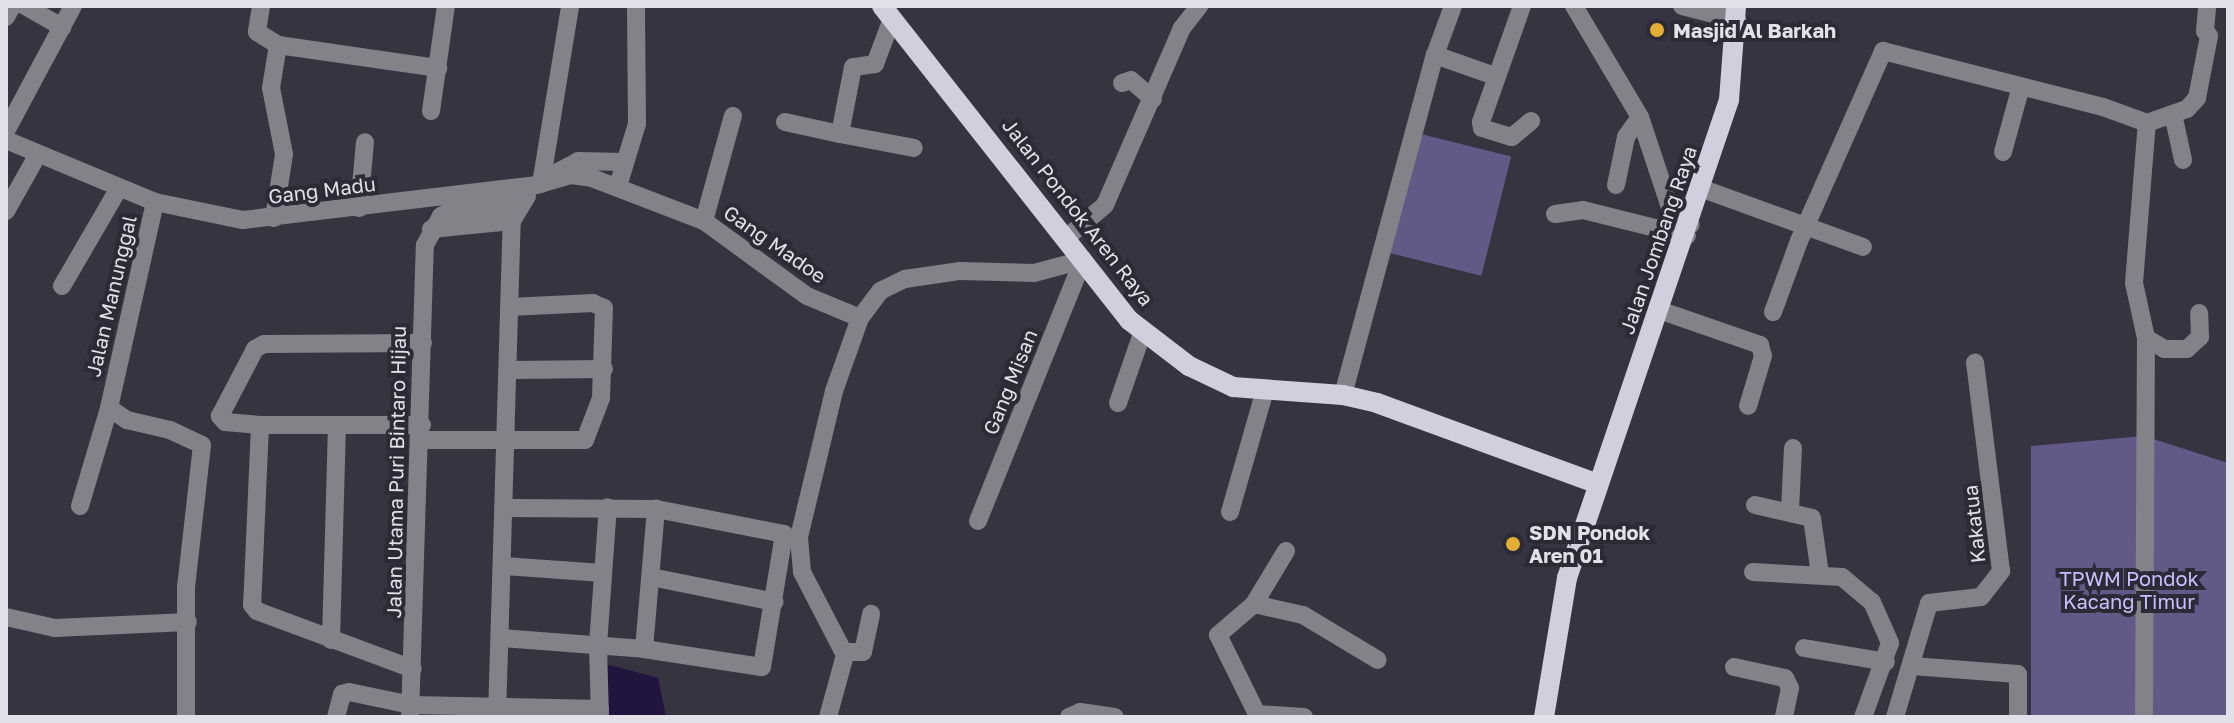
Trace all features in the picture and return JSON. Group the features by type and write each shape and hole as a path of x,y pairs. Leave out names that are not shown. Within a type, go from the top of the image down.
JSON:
{"main road":[{"name":"Jalan Pondok Aren Raya","path":"887,13 1143,331 1216,381 1265,390 1343,395 1596,483"},
{"name":"Jalan Jombang Raya","path":"1544,717 1567,578 1596,483 1703,189 1729,100 1736,13"}],"street":[{"path":"6,17 12,6"},
{"path":"25,6 62,27"},
{"path":"6,131 73,6"},
{"path":"261,6 257,32 278,45 438,68"},
{"path":"431,111 446,6"},
{"path":"542,182 570,6"},
{"path":"618,186 637,124 636,6"},
{"path":"1066,238 1105,205 1182,28 1199,6"},
{"path":"1343,395 1435,55 1453,6"},
{"path":"1522,6 1495,76 1482,128 1512,137 1531,121"},
{"path":"1574,6 1640,117 1672,213 1689,230"},
{"path":"1682,6 1736,13"},
{"path":"1773,312 1806,224 1883,51 2021,86 2147,123 2173,114 2197,98 2219,35 2205,31 2207,6"},
{"path":"840,134 853,67 875,64 887,13"},
{"path":"274,218 284,154 271,88 278,45"},
{"path":"1435,55 1495,76"},
{"path":"1122,83 1131,80 1153,99"},
{"path":"2003,152 2021,86"},
{"path":"2173,114 2183,160"},
{"path":"704,221 733,116"},
{"path":"1616,185 1626,137 1640,117"},
{"path":"785,122 914,148"},
{"path":"2144,717 2146,338 2134,283 2147,123"},
{"name":"Gang Madu","path":"6,140 37,156 155,202 215,218 274,218 359,208 542,182 571,175 618,186"},
{"path":"359,208 365,142"},
{"path":"6,211 37,156"},
{"path":"498,713 510,307 516,213 542,182 578,161 624,162"},
{"name":"Gang Madoe","path":"618,186 704,221 807,296 860,318"},
{"path":"62,286 119,188"},
{"path":"1703,189 1863,247"},
{"name":"Jalan Manunggal","path":"155,202 109,408 127,420 170,430 202,445 186,587 186,717"},
{"path":"1555,214 1583,210 1689,230"},
{"name":"Jalan Utama Puri Bintaro Hijau","path":"410,711 422,432 422,270 431,229 450,211 516,213"},
{"path":"828,717 844,652 802,572 799,537 834,391 860,318 880,291 905,279 960,271 1034,273 1083,260"},
{"name":"Gang Misan","path":"978,521 1083,260"},
{"path":"423,343 264,344 255,349 220,416 225,422 260,425 337,425 506,439 585,440 601,398 604,308 599,305 510,307"},
{"path":"1659,310 1760,345 1763,356 1748,406"},
{"path":"2146,338 2164,349 2187,349 2200,337 2199,313"},
{"path":"1118,403 1143,331"},
{"name":"Kakatua","path":"1895,717 1905,650 1929,603 1981,597 2001,571 1975,363"},
{"path":"510,370 604,369"},
{"path":"1230,512 1265,390"},
{"path":"80,506 109,408"},
{"path":"260,425 249,597 257,611 413,669"},
{"path":"331,640 337,425"},
{"path":"1790,511 1793,448"},
{"path":"1755,505 1808,514 1815,522 1820,574"},
{"path":"336,717 342,694 349,692 410,711 600,713 598,645 608,507"},
{"path":"502,638 644,649 762,667 784,534 656,509 505,508"},
{"path":"644,649 656,509"},
{"path":"1286,551 1254,604 1218,635 1256,716 1304,717"},
{"path":"504,566 603,573"},
{"path":"1753,572 1842,577 1860,587 1905,650 2018,674 2018,717"},
{"path":"651,577 775,602"},
{"path":"1254,604 1303,615 1378,660"},
{"path":"844,652 863,652 871,614"},
{"path":"6,617 55,628 188,622"},
{"path":"1804,648 1886,662"},
{"path":"1863,717 1886,662 1905,650"},
{"path":"1734,667 1785,678 1790,688 1784,717"},
{"path":"1069,717 1080,712 1115,717"}],"green space":[{"path":"1417,133 1511,156 1481,276 1387,252"},
{"name":"TPWM Pondok Kacang Timur","path":"2144,436 2228,463 2228,717 2031,717 2031,446"}],"shaded area":[{"path":"606,664 658,678 666,717 604,717"}],"place":[{"name":"Masjid Al Barkah","path":"1657,30"},
{"name":"SDN Pondok Aren 01","path":"1513,544"}]}
